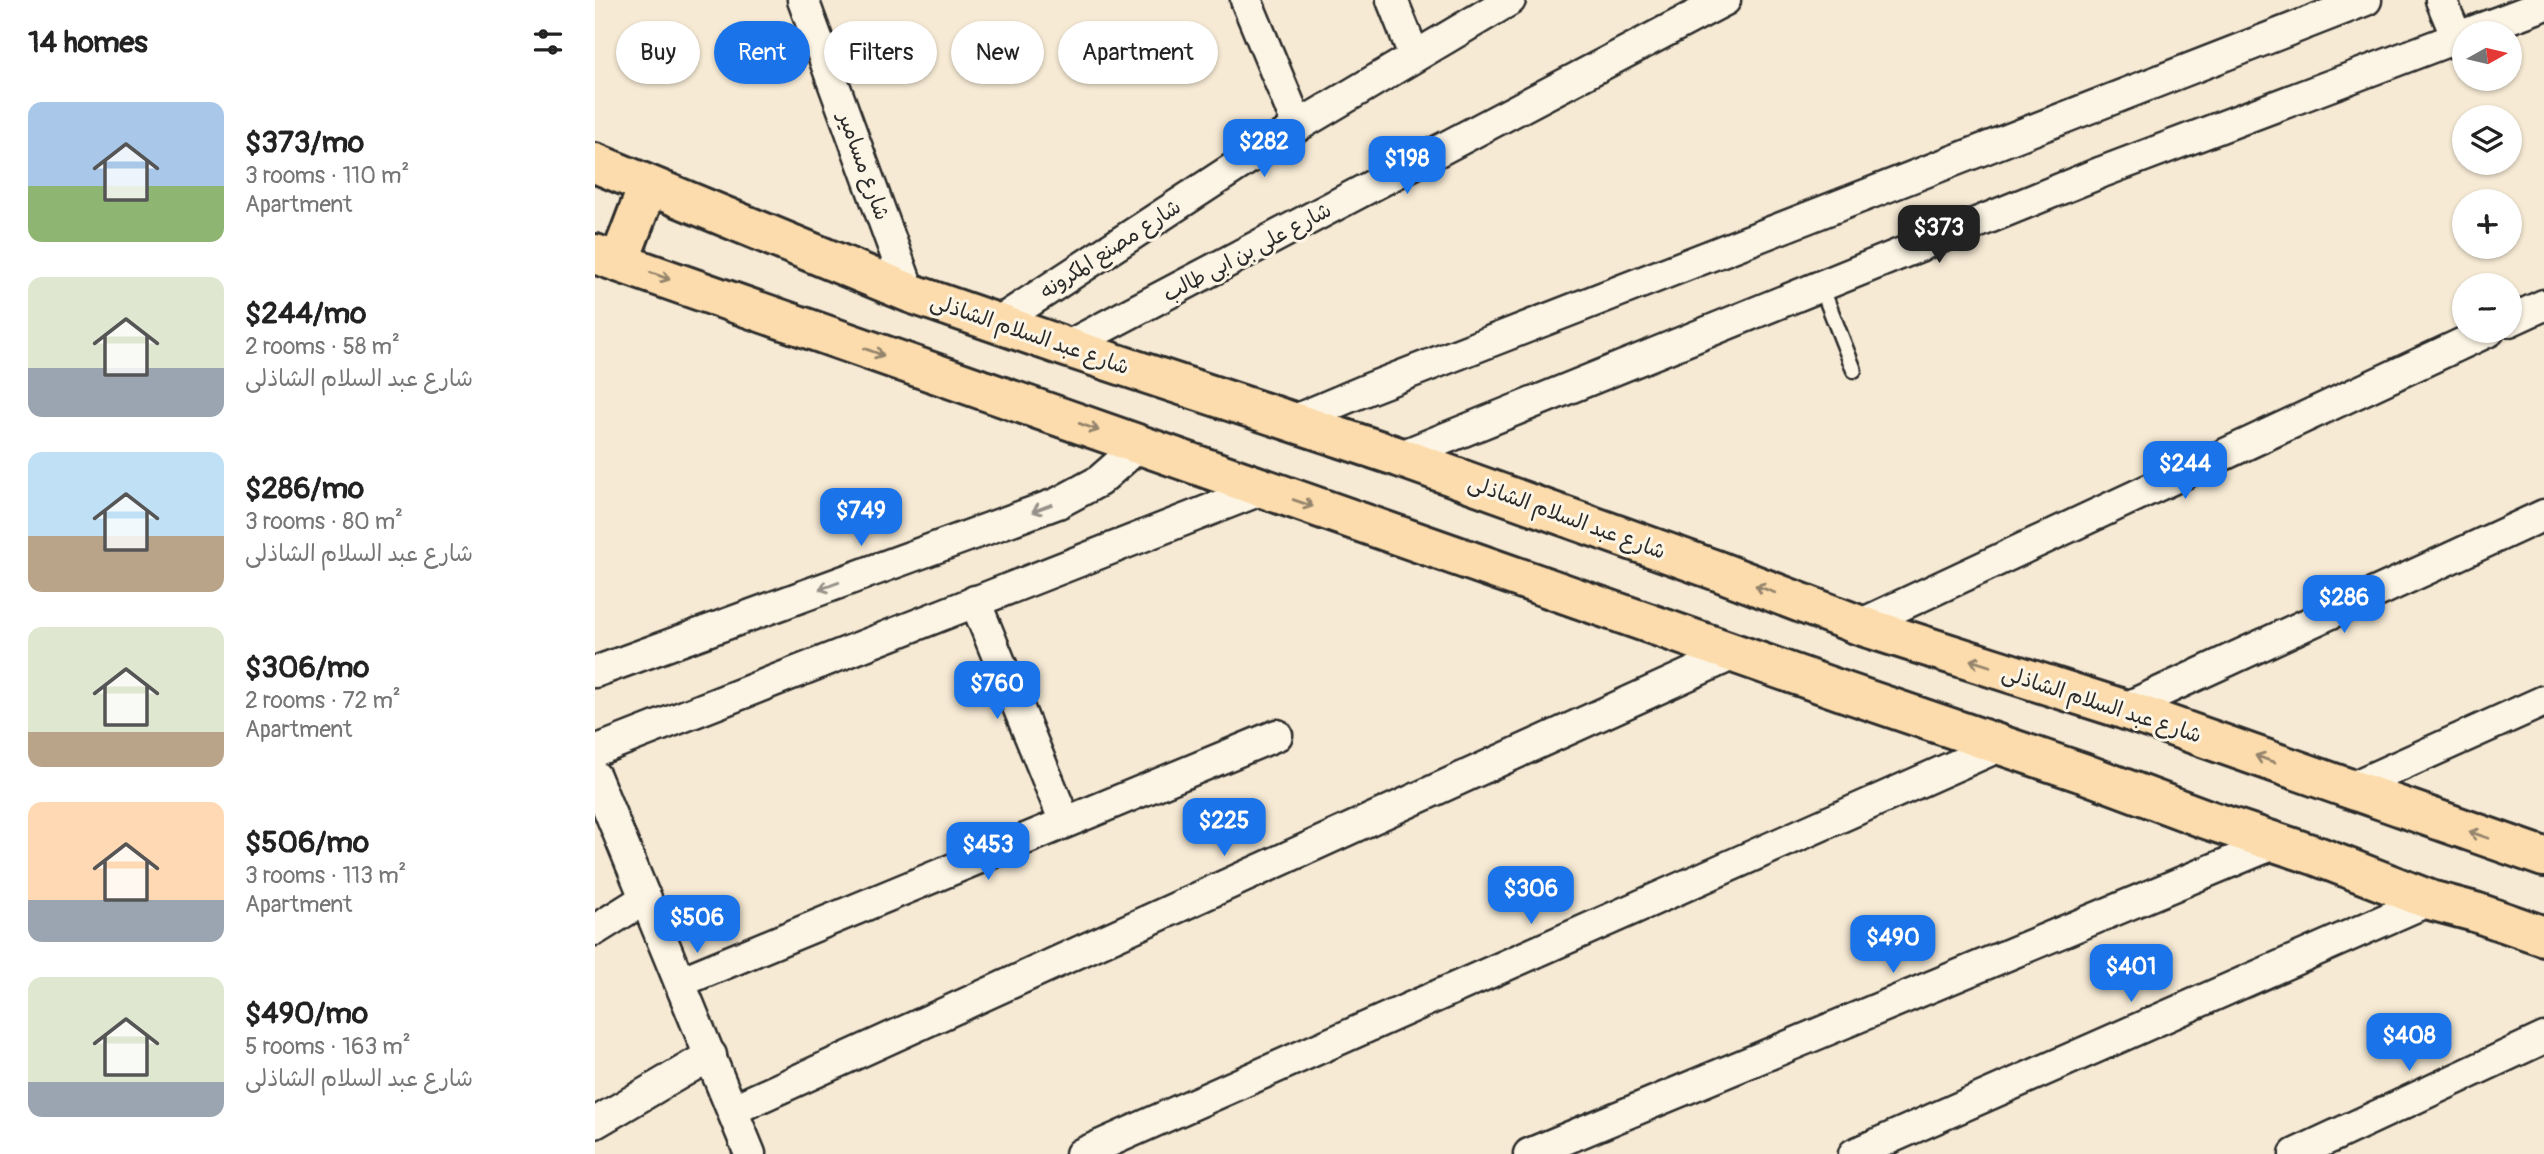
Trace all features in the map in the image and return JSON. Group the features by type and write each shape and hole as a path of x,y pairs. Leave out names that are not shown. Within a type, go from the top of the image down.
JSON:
{"main road":[{"name":"شارع عبد السلام الشاذلى","path":"595,163 910,293 1066,348 1399,457 1706,566 1859,625 2123,709 2544,857"},
{"path":"648,186 607,258 2002,745 2430,900 2475,912 2544,936"}],"street":[{"name":"شارع مسامير","path":"803,0 910,293"},
{"path":"1246,0 1298,126"},
{"path":"1392,0 1413,55"},
{"name":"شارع مصنع المكرونه","path":"996,323 1298,126 1413,55 1510,0"},
{"name":"شارع على بن ابى طالب","path":"1066,348 1725,0"},
{"path":"1290,422 1368,388 2367,0"},
{"path":"2441,0 2454,21"},
{"path":"2501,21 2544,5"},
{"path":"1399,457 2102,172 2452,39"},
{"path":"2522,315 2544,305"},
{"path":"1859,625 2463,343"},
{"path":"595,672 1058,503 1099,481 1140,445"},
{"path":"595,751 1263,489"},
{"path":"2123,709 2544,515"},
{"path":"975,601 1065,822"},
{"path":"734,1110 1736,653"},
{"path":"2348,789 2544,701"},
{"path":"680,982 1277,735"},
{"path":"1081,1154 2002,745"},
{"path":"595,776 750,1154"},
{"path":"1529,1154 2276,843"},
{"path":"595,930 646,898"},
{"path":"1854,1154 2430,900"},
{"path":"2295,1154 2544,1038"},
{"path":"595,1123 711,1055"}],"lane":[{"path":"1821,286 1854,370"}]}
